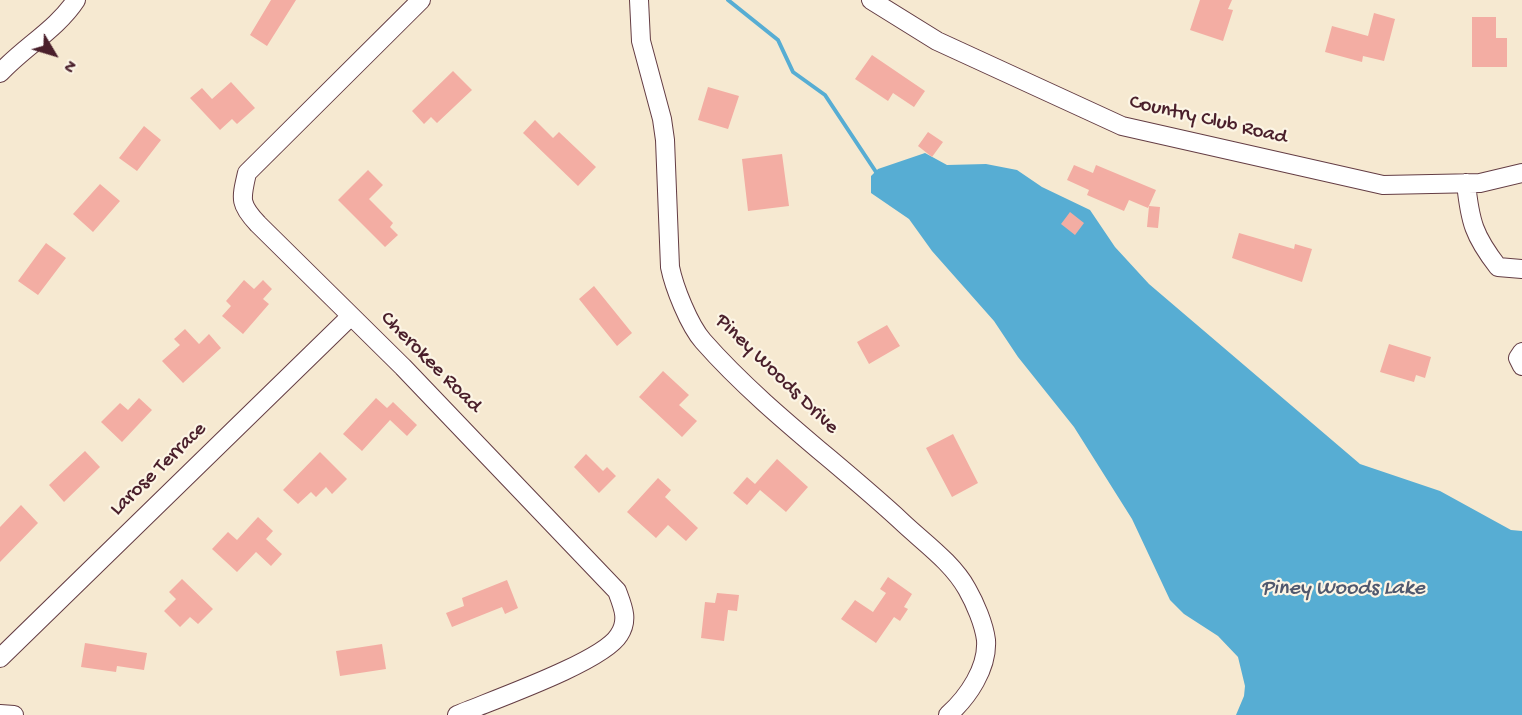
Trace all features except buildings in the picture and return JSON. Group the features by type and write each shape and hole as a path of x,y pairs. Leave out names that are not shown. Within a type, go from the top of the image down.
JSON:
{"street":[{"path":"0,73 17,54 68,13 76,0"},
{"name":"Cherokee Road","path":"421,0 248,173 241,199 246,211 258,225 351,316 608,579 617,591 625,619 618,637 607,647 558,672 457,715"},
{"name":"Piney Woods Drive","path":"639,0 641,41 662,119 665,140 670,267 674,283 701,339 773,409 859,482 948,565 967,588 986,639 984,657 967,695 948,715"},
{"name":"Country Club Road","path":"871,0 937,41 1122,126 1383,185 1466,183 1522,173"},
{"path":"0,46 17,54"},
{"path":"1466,183 1469,217 1484,248 1498,267 1522,270"},
{"name":"Larose Terrace","path":"0,658 351,316"},
{"path":"1522,352 1518,358 1522,366"},
{"path":"0,714 14,715"}],"water":[{"name":"Piney Woods Lake","path":"925,153 947,165 986,164 1017,170 1042,187 1090,210 1115,247 1149,284 1360,464 1440,491 1511,530 1522,531 1522,715 1236,715 1244,696 1245,686 1238,657 1218,636 1184,614 1170,600 1132,519 1074,427 1018,357 994,321 932,251 909,219 871,193 871,176 878,169"}],"waterway":[{"path":"728,0 778,40 793,72 825,95 876,172"}]}
